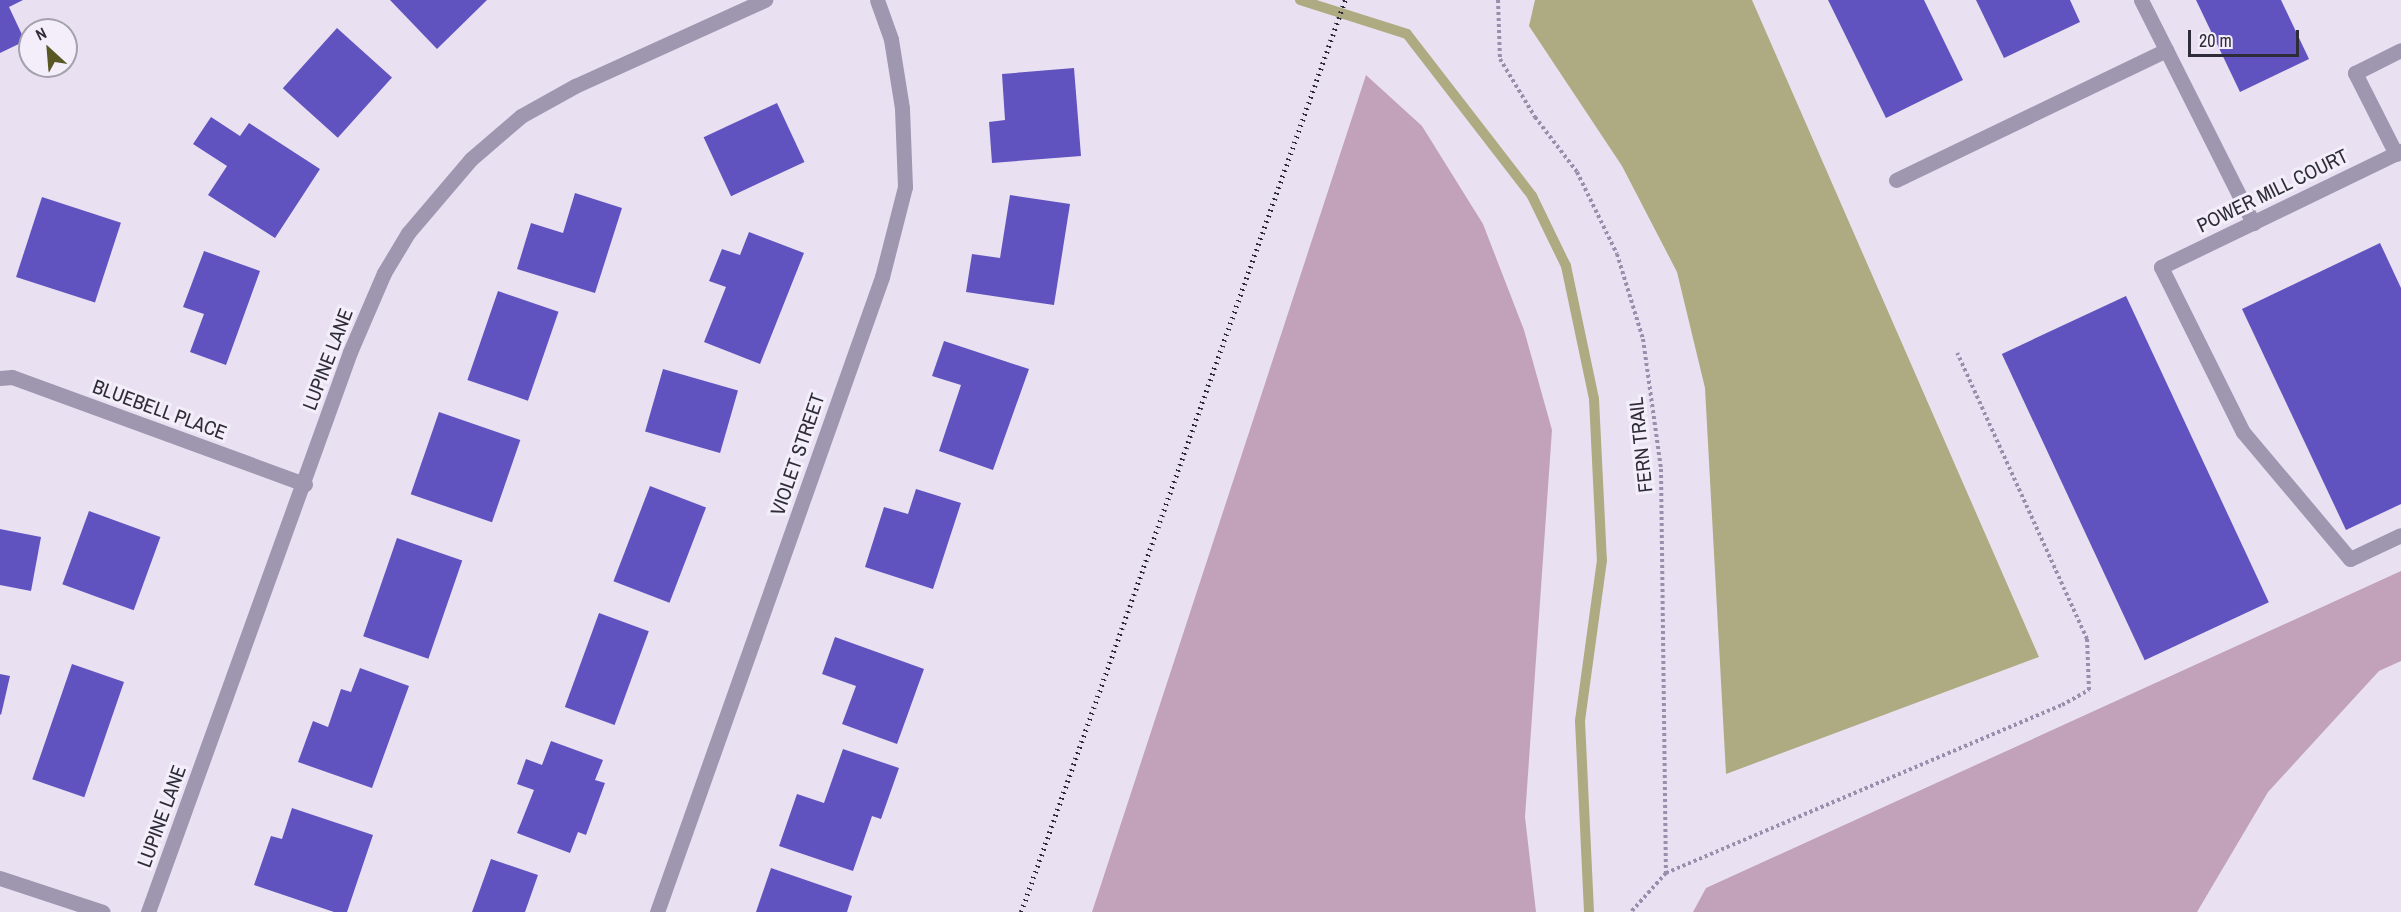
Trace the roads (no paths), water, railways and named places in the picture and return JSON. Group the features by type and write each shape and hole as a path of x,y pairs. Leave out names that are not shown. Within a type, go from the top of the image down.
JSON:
{"street":[{"name":"LUPINE LANE","path":"148,912 350,352 384,273 408,233 440,191 521,116 575,86 765,0"},
{"name":"VIOLET STREET","path":"657,912 882,277 905,187 902,108 891,39 877,0"},
{"path":"2141,0 2253,223"},
{"path":"1896,180 2166,50"},
{"path":"2398,153 2355,73 2401,50"},
{"name":"POWER MILL COURT","path":"2398,153 2162,267 2243,432 2350,559 2401,535"},
{"name":"BLUEBELL PLACE","path":"0,378 12,377 304,484"},
{"path":"0,878 103,912"}],"waterway":[{"path":"1300,0 1407,34 1532,196 1566,266 1594,399 1602,560 1580,721 1589,912"}],"railway":[{"path":"1021,912 1345,0"}]}
